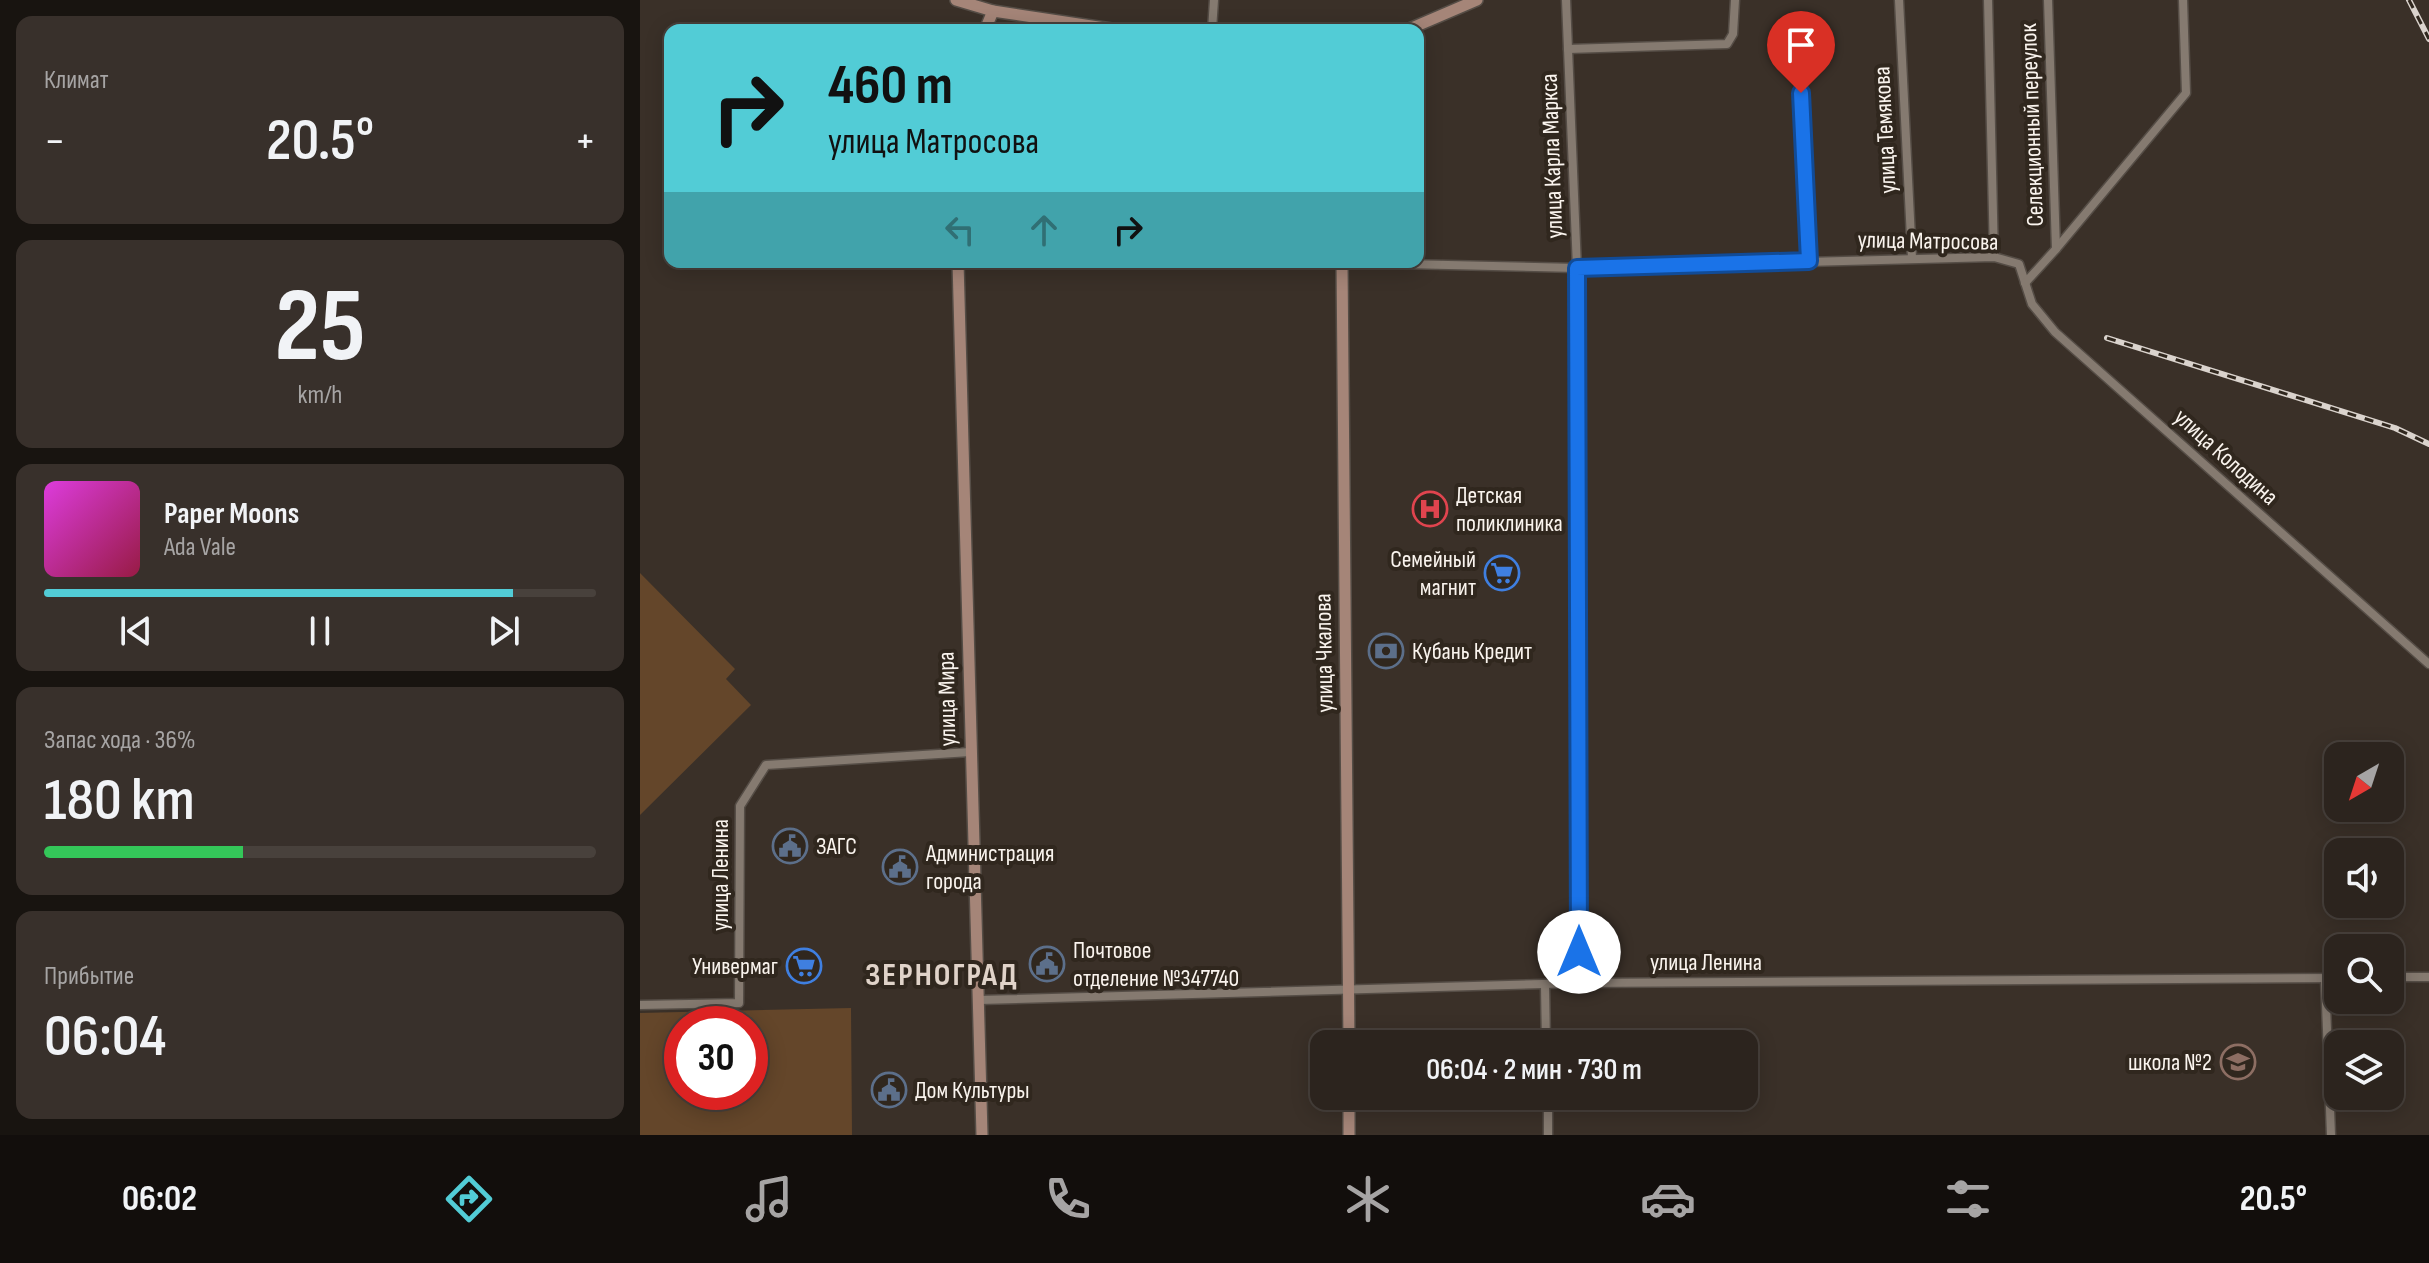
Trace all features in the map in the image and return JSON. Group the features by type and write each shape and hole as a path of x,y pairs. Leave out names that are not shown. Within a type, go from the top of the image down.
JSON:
{"street":[{"path":"956,0 993,11 1079,24"},
{"path":"1212,24 1214,0"},
{"path":"1421,24 1477,0"},
{"name":"улица Карла Маркса","path":"1566,0 1577,268 1579,983"},
{"path":"1568,49 1727,44 1733,34 1735,0"},
{"name":"улица Темякова","path":"1899,0 1912,258"},
{"path":"1988,0 1994,257"},
{"name":"Селекционный переулок","path":"2048,0 2056,249"},
{"name":"Селекционный переулок","path":"2025,283 2186,93 2183,0"},
{"path":"988,24 993,11"},
{"path":"1799,66 1809,261"},
{"name":"улица Матросова","path":"1424,264 1577,268 1994,257 2019,264"},
{"name":"улица Колодина","path":"2019,264 2032,304 2055,332 2429,664"},
{"name":"улица Мира","path":"958,268 982,1135"},
{"name":"улица Чкалова","path":"1342,268 1349,1030"},
{"name":"улица Ленина","path":"640,1005 739,1003 740,806 766,765 970,752"},
{"path":"2404,977 2429,977"},
{"name":"улица Ленина","path":"979,1000 1579,983 2324,978"},
{"path":"1545,986 1546,1030"},
{"path":"2326,1014 2331,1135"},
{"path":"1349,1110 1349,1135"},
{"path":"1548,1110 1548,1135"}],"shaded area":[{"path":"640,573 735,669 726,679 751,705 640,815"},
{"path":"851,1008 852,1135 640,1135 640,1013 664,1012 664,1110 768,1110 768,1010"}],"railway":[{"path":"2409,0 2429,39"},
{"path":"2107,338 2395,428 2429,444"}],"place":[{"name":"Детская поликлиника","path":"1430,509"},
{"name":"Семейный магнит","path":"1502,573"},
{"name":"Кубань Кредит","path":"1386,651"},
{"name":"ЗАГС","path":"790,846"},
{"name":"Администрация города","path":"900,867"},
{"name":"Почтовое отделение №347740","path":"1047,964"},
{"name":"Универмаг","path":"804,966"},
{"name":"школа №2","path":"2238,1062"},
{"name":"Дом Культуры","path":"889,1090"}],"district":[{"name":"ЗЕРНОГРАД","path":"942,975"}],"route":[{"path":"1579,952 1577,268 1809,261 1801,93"}]}
